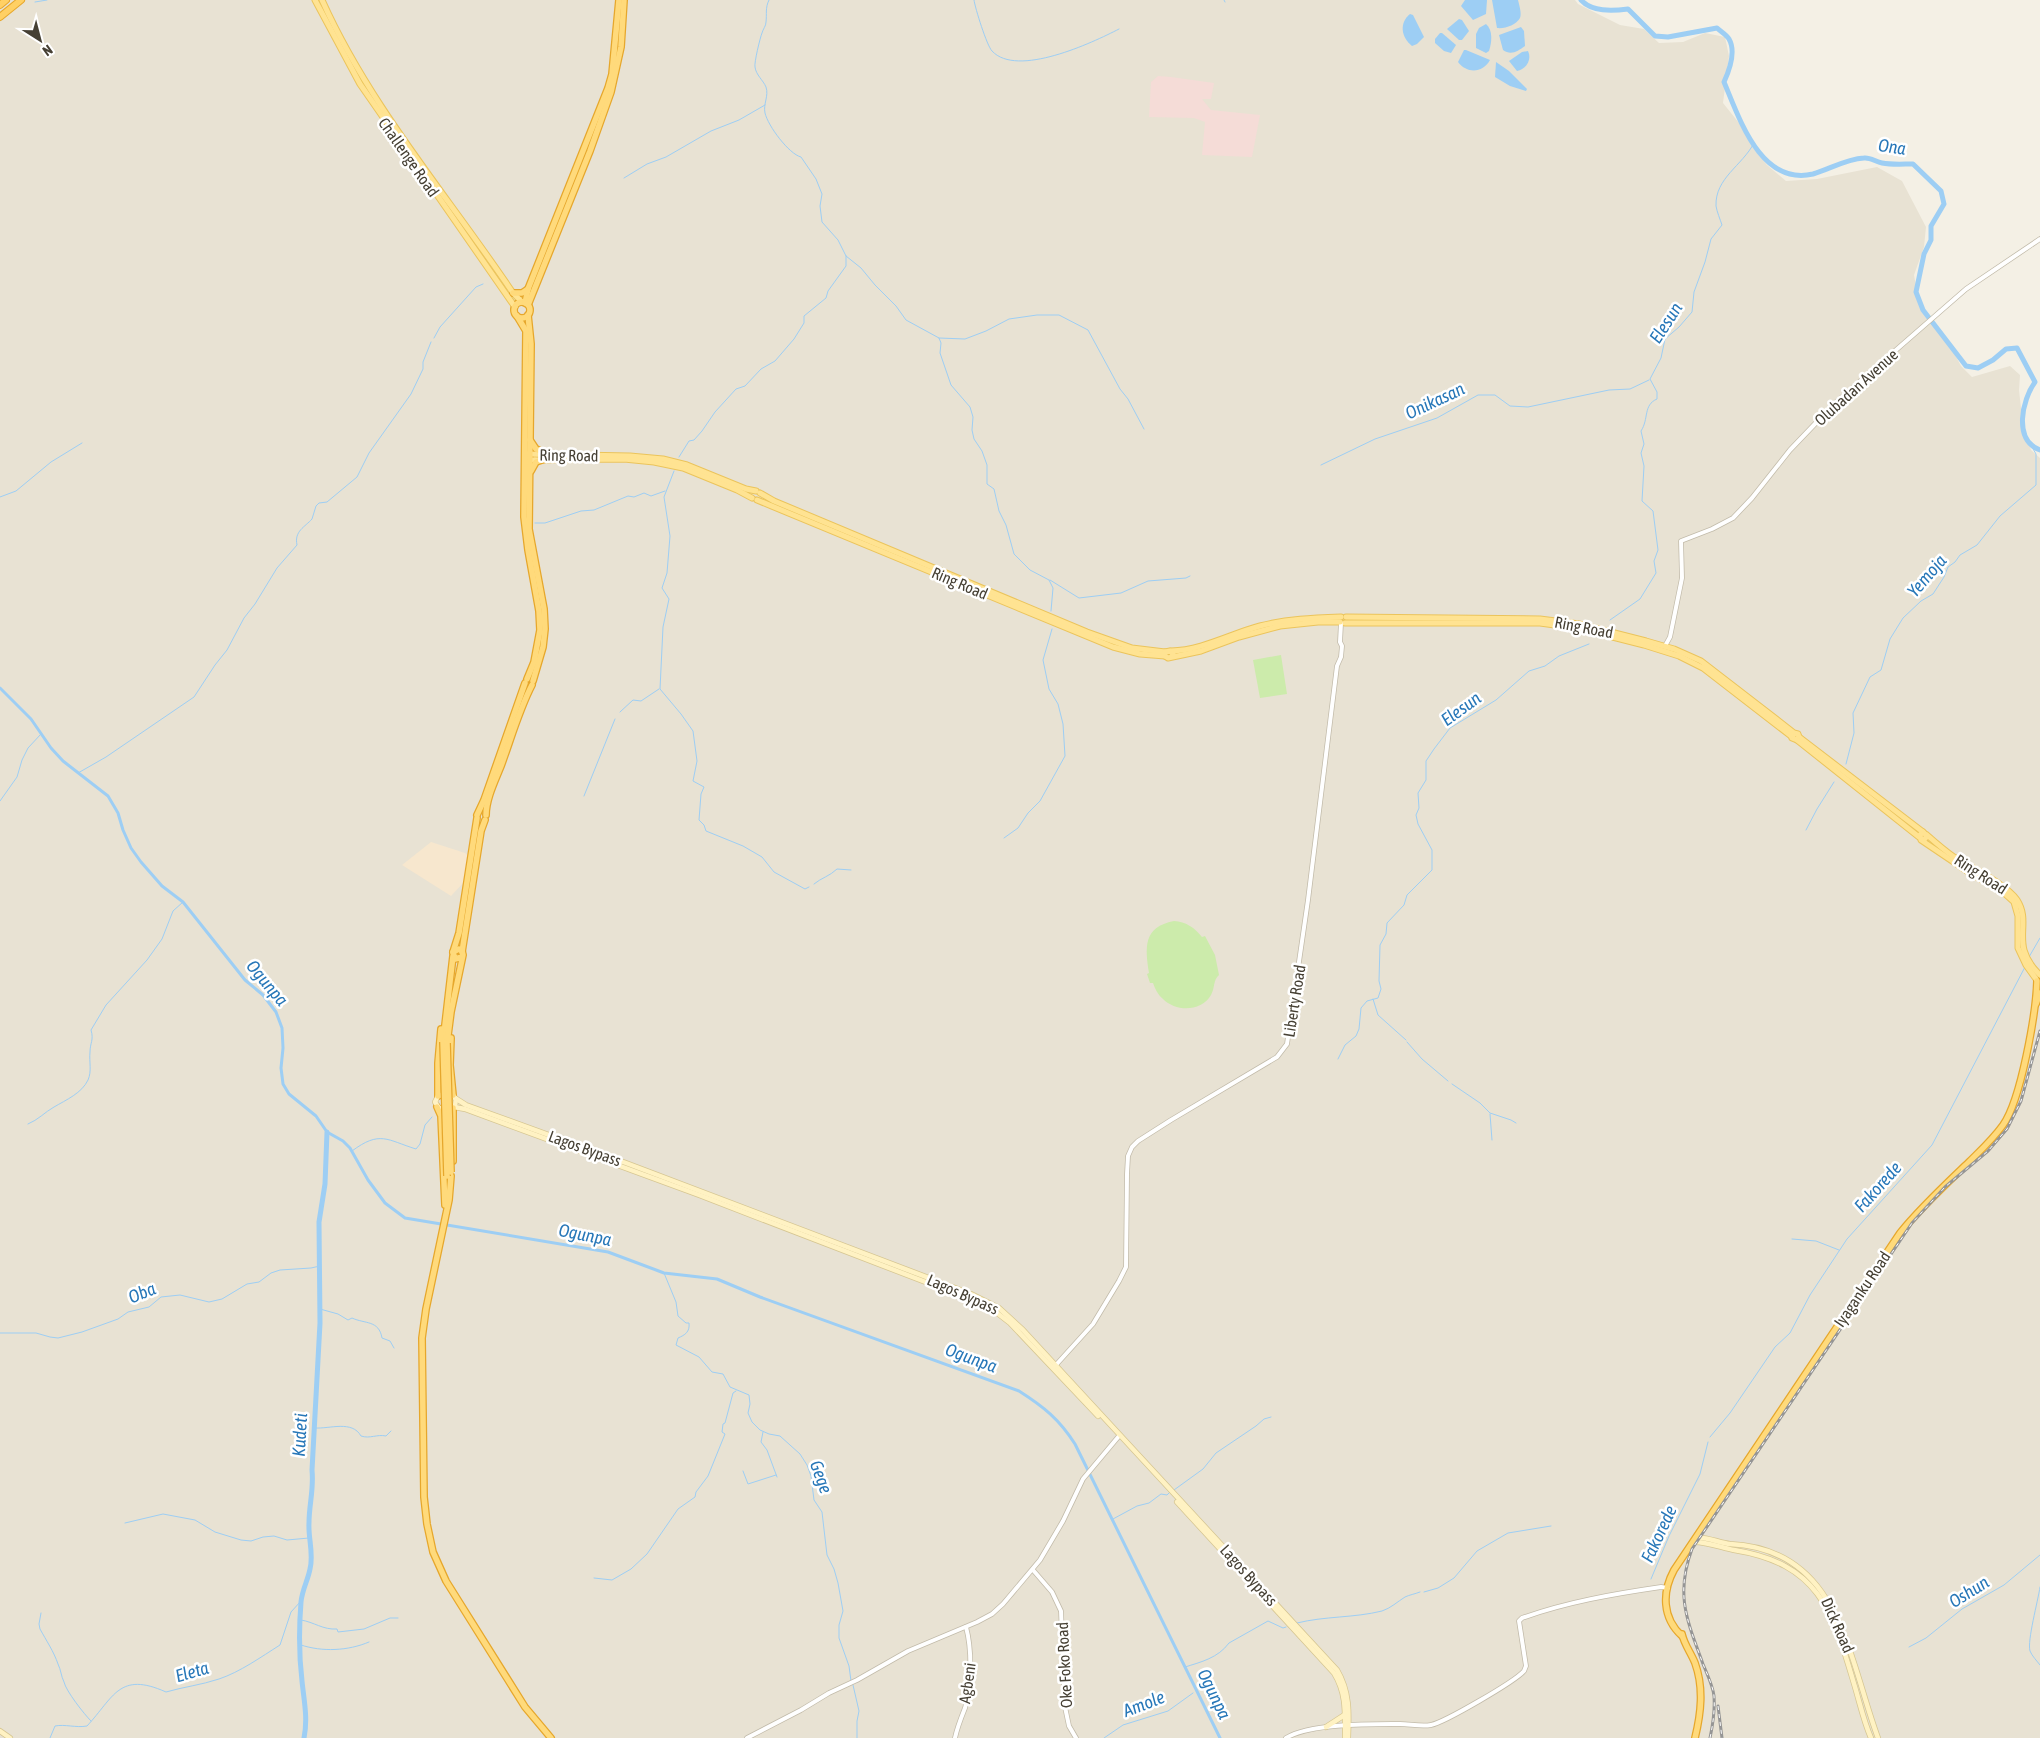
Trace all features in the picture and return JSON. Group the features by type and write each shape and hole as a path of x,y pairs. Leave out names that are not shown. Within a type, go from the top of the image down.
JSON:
{"highway":[{"path":"0,5 6,0"},
{"path":"0,17 21,0"},
{"path":"447,1205 449,1176 445,1042 453,954 459,933 477,817 538,648 540,625 538,599 524,524 524,483 529,437 531,344 528,315 530,310 525,303 528,289 603,105 610,82 619,0"},
{"path":"438,1096 440,1037 462,955 481,831 488,802 533,683 543,647 545,619 529,533 526,331 517,316 515,307 525,303 592,147 611,92 621,47 624,0"},
{"path":"513,293 522,293 528,289"},
{"path":"517,316 523,318 528,315"},
{"path":"528,483 534,464 546,456 536,449 529,437"},
{"path":"526,681 527,686 533,683"},
{"path":"477,817 482,812 485,818"},
{"path":"453,954 457,959 462,955"},
{"name":"Iyaganku Road","path":"1695,1738 1701,1710 1700,1687 1696,1665 1677,1628 1670,1608 1668,1588 1677,1566 1730,1483 1900,1234 1929,1200 1986,1145 2004,1124 2018,1094 2038,979"},
{"name":"Iyaganku Road","path":"2033,1013 2040,993"},
{"path":"448,1012 452,1026 450,1065 454,1097"},
{"path":"437,1107 441,1116 447,1205"},
{"path":"453,1107 454,1184 443,1220 426,1293 419,1338 424,1525 431,1553 442,1579 523,1709 547,1738"},
{"path":"422,1475 424,1511 428,1532 433,1552 444,1578 525,1707 551,1738"}],"main road":[{"name":"Challenge Road","path":"315,0 343,56 371,101 515,307"},
{"name":"Challenge Road","path":"322,0 345,46 386,114 513,293 525,303"},
{"name":"Ring Road","path":"546,456 629,459 683,468 1113,647 1140,654 1165,654"},
{"name":"Ring Road","path":"528,457 630,456 663,459 687,465 758,492 774,501 1106,639 1132,648 1165,654 1168,658 1171,654 1200,647 1245,631 1299,618 1342,624 1540,619 1579,624 1665,646 1706,664 1792,735"},
{"path":"755,499 752,493 758,492"},
{"name":"Ring Road","path":"1342,624 1540,623 1577,628 1673,653 1703,668 1792,735 1798,734 1798,738 1923,836 2014,895 2021,908 2021,941 2024,954 2038,979"},
{"path":"445,1094 454,1097 456,1101 453,1107 444,1110 437,1107 435,1102 438,1096 445,1094"},
{"name":"Lagos Bypass","path":"454,1097 466,1105 626,1163 980,1298 999,1308 1013,1320 1330,1667 1342,1687 1347,1725"},
{"name":"Lagos Bypass","path":"453,1107 465,1109 624,1167 970,1298 1004,1316 1055,1366"},
{"name":"Lagos Bypass","path":"1118,1436 1337,1670 1348,1693 1347,1738"},
{"name":"Dick Road","path":"1695,1540 1700,1536 1719,1543 1752,1546 1770,1552 1792,1563 1815,1582 1832,1606 1842,1628 1878,1738"},
{"name":"Dick Road","path":"1695,1540 1761,1555 1786,1566 1810,1584 1830,1612 1847,1658 1871,1738"},
{"path":"1326,1727 1346,1714"},
{"path":"0,1731 8,1737"}],"street":[{"name":"Olubadan Avenue","path":"1670,637 1682,578 1682,541 1721,525 1737,514 1790,450 1822,417 1976,281 2040,239"},
{"name":"Liberty Road","path":"1055,1366 1092,1324 1126,1267 1127,1174 1128,1156 1132,1147 1165,1124 1277,1057 1287,1044 1308,900 1338,666 1341,658 1342,624"},
{"path":"1665,646 1670,637"},
{"path":"1670,637 1674,649"},
{"path":"747,1738 801,1710 829,1692 857,1680 908,1650 966,1627 986,1618 997,1610 1033,1570 1054,1538 1087,1472 1118,1436"},
{"name":"Oke Foko Road","path":"1033,1570 1052,1592 1061,1611 1065,1707 1069,1726 1076,1738"},
{"path":"1286,1738 1326,1727 1347,1725 1427,1725 1439,1722 1462,1710 1524,1671 1525,1660 1519,1621 1522,1618 1553,1607 1590,1598 1661,1586 1668,1588"},
{"name":"Agbeni","path":"955,1738 968,1692 971,1651 966,1627"},
{"path":"0,1736 8,1737"}],"shaded area":[{"path":"0,0 1575,0 1578,4 1620,25 1644,29 1659,43 1683,42 1705,33 1725,37 1729,56 1723,103 1739,123 1753,148 1767,165 1786,181 1817,179 1877,167 1902,181 1926,227 1924,247 1914,275 1920,308 1942,331 1961,366 1972,377 2010,366 2020,375 2019,390 2023,427 2031,450 2040,458 2040,1738 0,1738"},
{"path":"1158,76 1214,83 1211,99 1202,99 1211,110 1260,115 1252,157 1202,155 1205,122 1194,118 1149,117 1151,82"},
{"path":"431,842 465,853 470,858 466,880 451,896 402,865"}],"green space":[{"path":"1281,655 1287,694 1260,698 1253,660"},
{"path":"1174,921 1186,924 1202,937 1205,936 1215,955 1219,975 1207,1001 1195,1007 1181,1008 1168,1003 1158,994 1153,983 1150,983 1147,974 1149,973 1147,947 1151,933 1156,928"}],"water":[{"path":"1465,0 1487,0 1486,14 1473,20 1461,6"},
{"path":"1492,0 1518,0 1521,12 1520,18 1510,26 1497,28"},
{"path":"1410,14 1413,15 1424,37 1412,46 1405,38 1403,30 1404,22"},
{"path":"1459,19 1462,20 1469,31 1462,40 1459,40 1447,29"},
{"path":"1486,24 1490,29 1491,44 1489,51 1486,53 1476,48 1476,34 1479,28"},
{"path":"1521,27 1524,31 1525,46 1512,53 1503,50 1499,35"},
{"path":"1440,33 1456,45 1451,53 1444,51 1435,43 1435,39"},
{"path":"1464,50 1490,60 1479,70 1466,69 1458,62"},
{"path":"1528,51 1528,63 1524,68 1517,71 1509,61 1522,52"},
{"path":"1496,62 1509,71 1527,89 1526,91 1510,86 1495,77"}],"waterway":[{"path":"35,2 47,0"},
{"path":"769,0 766,23 762,32 755,65 757,73 766,87 765,113 770,125 791,151 801,157 816,179 822,194 820,206 822,222 838,240 846,256 861,268 896,306 906,320 939,338 941,343 940,353 951,385 970,407 973,417 972,430 974,439 982,451 987,465 987,484 994,489 999,511 1006,525 1014,554 1030,570 1049,580 1053,588 1051,611"},
{"path":"974,0 990,48 1004,58 1019,61 1036,60 1074,49 1119,29"},
{"name":"Ona","path":"1581,0 1596,9 1628,9 1655,36 1668,37 1717,28 1729,39 1731,44 1730,67 1724,82 1737,114 1755,147 1766,160 1779,170 1795,175 1813,174 1851,160 1866,158 1886,164 1913,164 1941,191 1944,204 1931,226 1931,240 1924,254 1916,292 1923,310 1966,366 1978,368 1993,360 2006,349 2017,348 2035,382 2026,399 2022,419 2023,429 2026,438 2040,450"},
{"path":"624,178 647,164 666,157 711,131 739,120 765,105"},
{"name":"Onikasan","path":"1610,620 1640,599 1656,573 1654,561 1658,550 1653,511 1642,501 1644,466 1641,453 1644,444 1641,431 1648,409 1657,399 1657,392 1650,379 1661,358 1665,339 1692,312 1694,292 1711,239 1722,225 1716,206 1720,188 1724,180 1754,143"},
{"path":"679,457 689,441 694,440 715,412 736,389 745,386 761,369 775,361 794,339 804,323 804,316 826,298 828,291 846,266 846,256"},
{"path":"434,338 440,327 476,287 483,284"},
{"path":"939,338 965,339 1009,319 1037,315 1059,315 1088,330 1144,429"},
{"path":"78,773 106,757 194,697 227,650 244,618 277,568 297,545 297,536 312,519 316,506 319,503 327,502 357,477 369,453 411,394 423,369 423,362 431,342"},
{"name":"Onikasan","path":"1321,465 1375,439 1437,418 1478,395 1495,395 1510,406 1528,407 1609,390 1630,389 1649,380"},
{"path":"0,497 16,491 51,462 82,443"},
{"name":"Yemoja","path":"1846,764 1854,733 1853,713 1870,677 1881,670 1890,639 1903,618 1921,601 1933,594 1948,567 1960,555 1977,545 2000,516 2036,485 2036,454 2032,447"},
{"path":"674,471 664,497 670,536 667,573 662,588 669,599 663,627 660,689 693,731 697,761 693,781 704,787 701,794 699,820 704,825 706,831 743,846 762,857 774,872 805,889 809,887"},
{"path":"535,523 545,523 581,511 594,510 628,496 634,497 644,493 651,496 665,491"},
{"path":"1050,580 1079,598 1121,593 1148,581 1186,578 1190,576"},
{"path":"1004,838 1018,828 1028,813 1040,801 1065,756 1063,724 1058,704 1049,689 1043,660 1052,629"},
{"name":"Elesun","path":"1338,1059 1345,1045 1356,1036 1359,1029 1361,1008 1367,1001 1378,998 1381,989 1379,981 1380,945 1386,934 1387,923 1404,905 1407,895 1432,870 1432,850 1418,824 1416,815 1419,808 1418,793 1426,780 1426,761 1450,728 1496,700 1529,671 1545,666 1559,656 1589,644"},
{"name":"Ogunpa","path":"0,688 31,719 51,748 63,761 108,796 118,813 131,848 141,862 162,886 183,902 245,980 263,995 276,1012 282,1028 281,1068 283,1084 289,1094 316,1116 327,1132 343,1141 350,1148 368,1180 385,1203 405,1218 608,1252 664,1273 717,1279 760,1297 1019,1391 1050,1414 1063,1427 1075,1444 1220,1738"},
{"path":"620,712 633,700 641,701 659,689"},
{"path":"584,796 615,719"},
{"path":"0,801 17,777 28,748 41,734"},
{"name":"Yemoja","path":"1806,830 1834,782"},
{"path":"814,884 837,869 851,870"},
{"path":"28,1124 73,1096 85,1085 90,1073 91,1030 106,1005 147,960 162,939 173,911 183,902"},
{"name":"Fakorede","path":"2029,957 2040,938"},
{"name":"Fakorede","path":"1710,1437 1730,1413 1775,1347 1790,1333 1810,1295 1847,1239 1932,1145 2025,967"},
{"path":"1373,999 1378,1015 1406,1040"},
{"path":"1407,1042 1422,1059 1448,1081"},
{"path":"1452,1084 1480,1103 1490,1113 1516,1123"},
{"path":"1490,1114 1492,1140"},
{"path":"352,1151 377,1139 390,1140 416,1149 420,1144 425,1125 432,1117"},
{"name":"Kudeti","path":"304,1738 306,1716 300,1662 300,1621 302,1598 311,1563 309,1516 320,1323 319,1222 325,1184 327,1132"},
{"path":"1792,1239 1816,1241 1839,1250"},
{"name":"Oba","path":"0,1333 36,1333 58,1338 82,1332 118,1319 128,1312 149,1307 161,1297 180,1295 209,1302 222,1299 247,1284 259,1282 271,1273 280,1270 320,1266"},
{"name":"Gege","path":"664,1273 676,1302 678,1316 686,1323 689,1323 688,1331 678,1338 676,1345 699,1357 712,1372 723,1374 730,1387 749,1395 748,1413 752,1422 760,1430 780,1436 800,1454 807,1465 811,1476 814,1500 822,1512 827,1555 838,1583 843,1611 839,1625 839,1638 849,1666 851,1681"},
{"path":"320,1309 338,1314 348,1320 352,1318 375,1325 382,1338 390,1341 394,1348"},
{"path":"594,1578 612,1580 631,1569 647,1554 678,1509 695,1497 696,1492 708,1476 725,1434 722,1432 723,1424 725,1423 733,1393 736,1391"},
{"path":"1174,1490 1203,1469 1216,1453 1264,1419 1271,1417"},
{"path":"315,1428 340,1426 352,1428 361,1436 367,1437 386,1436 391,1431"},
{"path":"763,1432 761,1442 767,1450 777,1477"},
{"name":"Fakorede","path":"1651,1579 1669,1536 1700,1474 1708,1442"},
{"path":"743,1471 748,1484 776,1475"},
{"path":"1113,1519 1137,1506 1149,1503 1161,1494 1167,1495 1170,1492"},
{"path":"125,1523 163,1514 195,1520 215,1532 241,1540 251,1541 274,1536 287,1540 309,1538"},
{"path":"1424,1592 1438,1588 1454,1578 1477,1551 1508,1533 1551,1526"},
{"name":"Oshun","path":"1909,1647 1926,1638 1962,1609 2004,1585 2040,1555"},
{"path":"2040,1587 2029,1646 2031,1653 2040,1665"},
{"path":"1297,1623 1382,1611 1405,1597 1420,1592"},
{"name":"Eleta","path":"50,1738 55,1726 87,1726 111,1697 127,1686 138,1684 166,1692 219,1679 243,1668 280,1645 291,1612 301,1601"},
{"path":"41,1613 40,1629 59,1666 65,1686 91,1721"},
{"path":"301,1620 337,1629 338,1632 364,1629 390,1618 398,1618"},
{"path":"1185,1667 1214,1656 1229,1643 1268,1621 1283,1628 1286,1627"},
{"path":"301,1645 335,1650 369,1642"},
{"name":"Gege","path":"853,1685 859,1711 857,1738"},
{"name":"Amole","path":"1104,1738 1123,1725 1168,1711 1193,1693"}],"railway":[{"path":"1710,1738 1714,1712 1713,1692 1692,1634 1685,1607 1684,1580 1692,1549 1912,1223 1945,1187 1988,1151 2007,1129 2021,1101 2040,1031"},
{"path":"1718,1706 1722,1738"}]}
